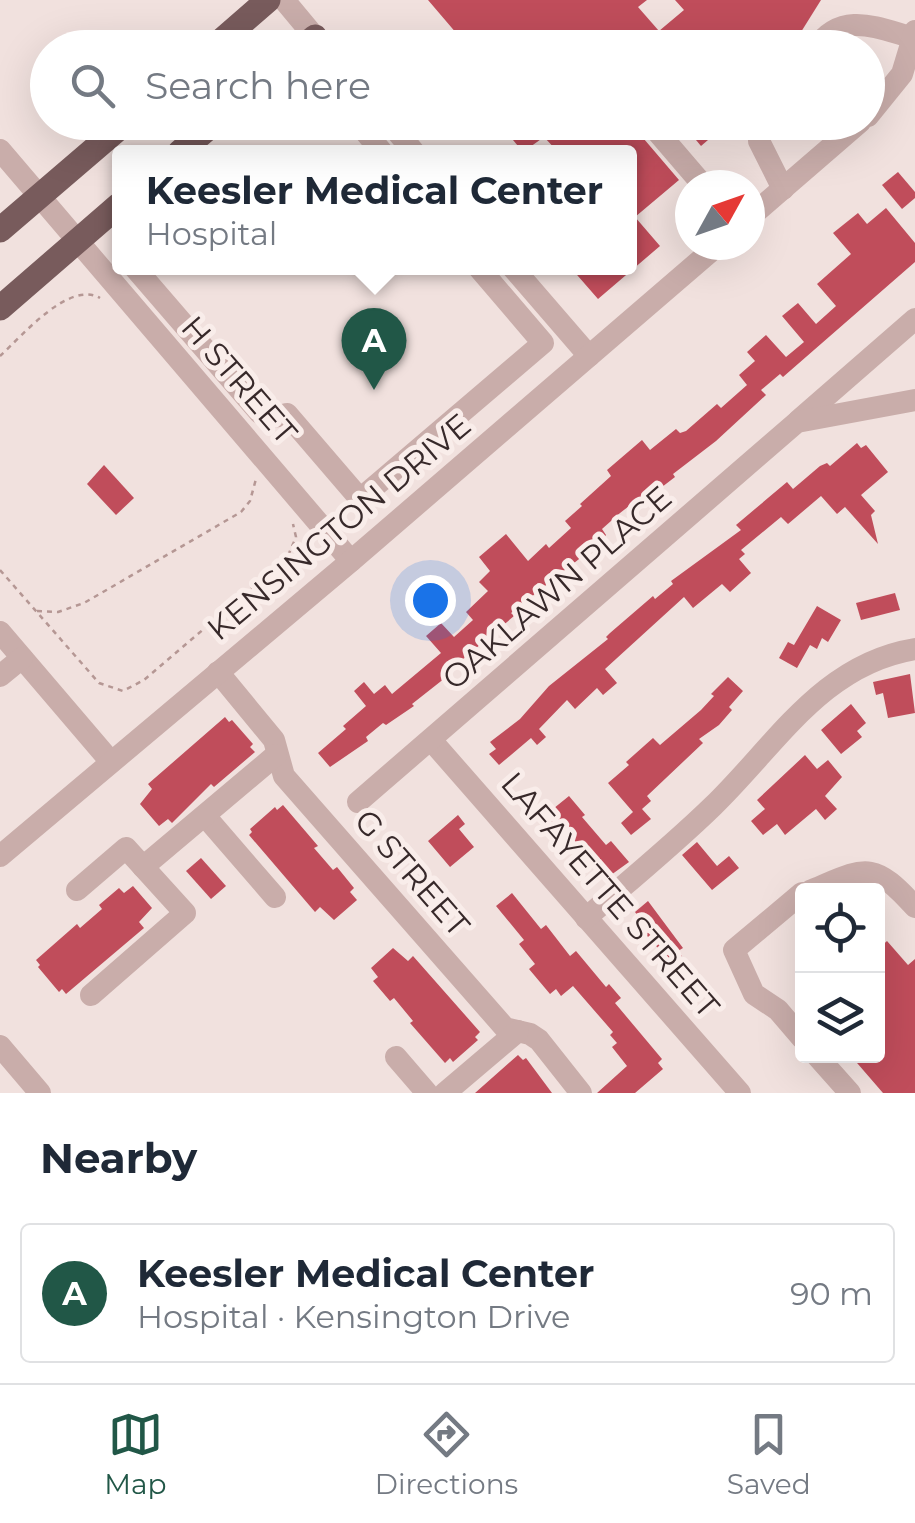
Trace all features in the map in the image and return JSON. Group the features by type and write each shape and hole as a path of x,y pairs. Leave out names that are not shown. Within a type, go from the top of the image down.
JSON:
{"main road":[{"path":"234,30 268,0"},
{"path":"0,230 105,140"},
{"path":"0,308 112,211"}],"street":[{"path":"284,0 304,30"},
{"path":"833,30 854,24 914,35 902,74 885,95"},
{"path":"664,140 690,170"},
{"path":"759,140 783,189"},
{"path":"765,204 839,140"},
{"name":"H STREET","path":"0,150 352,561"},
{"name":"KENSINGTON DRIVE","path":"0,856 352,561 701,260"},
{"path":"141,275 260,413 287,414 360,499 543,342 485,275"},
{"path":"520,275 589,356"},
{"path":"154,330 173,313"},
{"name":"OAKLAWN PLACE","path":"358,802 915,320"},
{"path":"228,417 248,398"},
{"path":"797,422 915,400"},
{"path":"460,412 487,444"},
{"path":"0,632 111,762"},
{"path":"586,918 713,806 795,716 826,688 858,666 889,653 915,648"},
{"path":"0,676 22,658"},
{"name":"G STREET","path":"218,672 274,740 284,776 505,1028 539,1040 581,1093"},
{"name":"LAFAYETTE STREET","path":"431,740 740,1093"},
{"path":"144,867 276,755"},
{"path":"205,816 275,897"},
{"path":"76,890 126,848 185,913 91,994"},
{"path":"828,883 860,870 889,878 915,907"},
{"path":"795,900 734,950 754,994 778,1010 795,1030"},
{"path":"445,1093 518,1031"},
{"path":"0,1046 40,1093"},
{"path":"396,1058 427,1093"},
{"path":"824,1063 850,1093"}],"path":[{"path":"0,356 67,298 95,294 102,300"},
{"path":"250,470 266,490"},
{"path":"36,610 58,612 84,602 241,512 250,501 256,478"},
{"path":"0,570 99,683 123,691 144,680 287,558 296,537 292,520"}],"building":[{"path":"428,0 647,0 638,7 658,30 454,30"},
{"path":"675,0 821,0 802,30 660,30 684,10"},
{"path":"513,140 540,140 533,145 517,145"},
{"path":"547,140 645,140 675,175 675,183 637,215 637,145 551,145"},
{"path":"898,172 915,192 915,198 902,209 882,185"},
{"path":"886,208 915,243 915,262 783,377 780,374 761,390 766,395 673,474 675,477 620,513 602,529 606,535 603,540 511,613 514,616 414,706 386,725 383,723 366,737 368,741 330,767 318,753 366,706 354,691 364,682 374,694 385,685 392,694 441,653 426,636 441,623 454,637 473,620 466,612 488,591 479,582 490,571 479,557 506,534 528,561 546,544 549,548 571,528 565,521 611,476 607,470 642,440 650,450 676,429 680,433 686,431 717,404 721,408 747,385 739,375 755,361 747,352 766,335 786,357 804,342 782,316 798,303 816,324 836,306 817,284 851,254 833,233 858,213 867,224"},
{"path":"637,219 660,246 637,266"},
{"path":"577,275 626,275 598,299"},
{"path":"857,443 861,448 866,445 888,472 861,495 875,511 871,515 878,544 845,507 837,514 821,496 788,524 781,517 741,550 745,554 739,559 751,573 730,592 722,584 693,608 684,597 605,669 617,683 603,695 597,688 575,709 567,700 539,729 546,737 537,745 531,738 499,765 489,754 496,749 490,742 520,719 549,686 608,639 653,596 655,599 673,584 671,581 741,530 736,525 787,482 793,489"},
{"path":"104,465 134,498 116,515 87,484"},
{"path":"895,593 900,610 861,620 856,603"},
{"path":"817,606 841,620 828,642 822,638 817,649 810,645 797,668 779,658 788,642 794,645"},
{"path":"910,674 915,713 888,718 883,693 876,695 873,682"},
{"path":"728,677 743,691 729,707 732,710 699,739 703,743 647,796 651,801 642,809 651,819 631,835 621,823 633,812 608,783 653,738 660,745 701,710"},
{"path":"851,704 866,723 857,731 862,737 841,754 821,730"},
{"path":"225,717 253,744 250,747 255,752 214,787 211,784 172,823 168,819 159,826 140,804 152,789 148,784"},
{"path":"805,755 817,769 828,760 842,777 825,796 837,809 825,820 816,809 785,835 777,824 763,835 751,821 765,809 757,800"},
{"path":"569,796 606,845 611,841 629,862 604,880 564,832 557,827 554,830 543,817"},
{"path":"283,805 318,846 314,848 354,888 350,892 357,900 334,920 320,907 315,912 249,835 250,829 275,807 277,810"},
{"path":"458,815 465,824 459,829 474,847 450,867 428,841"},
{"path":"697,842 717,866 729,856 739,868 712,890 682,855"},
{"path":"201,858 226,886 211,899 186,871"},
{"path":"133,886 152,908 139,922 144,928 66,994 62,989 59,992 36,960 77,924 80,928 102,909 99,905 119,888 124,893"},
{"path":"512,893 541,929 546,925 570,956 576,951 606,987 609,984 621,998 615,1003 662,1059 658,1063 663,1069 635,1093 597,1093 627,1066 612,1047 617,1043 610,1035 613,1032 573,986 561,996 556,989 550,994 529,969 535,964 519,944 524,940 496,906"},
{"path":"648,901 683,948 678,951 682,956 672,964 633,920 638,916 635,912"},
{"path":"885,943 908,965 915,959 915,1093 883,1093 857,1063 885,1063"},
{"path":"393,948 408,961 413,956 480,1032 475,1037 478,1040 453,1062 450,1058 445,1063 394,998 390,1001 373,981 378,977 371,968"},
{"path":"518,1055 526,1058 552,1093 475,1093"}],"place":[{"name":"Keesler Medical Center","path":"374,390"}]}
